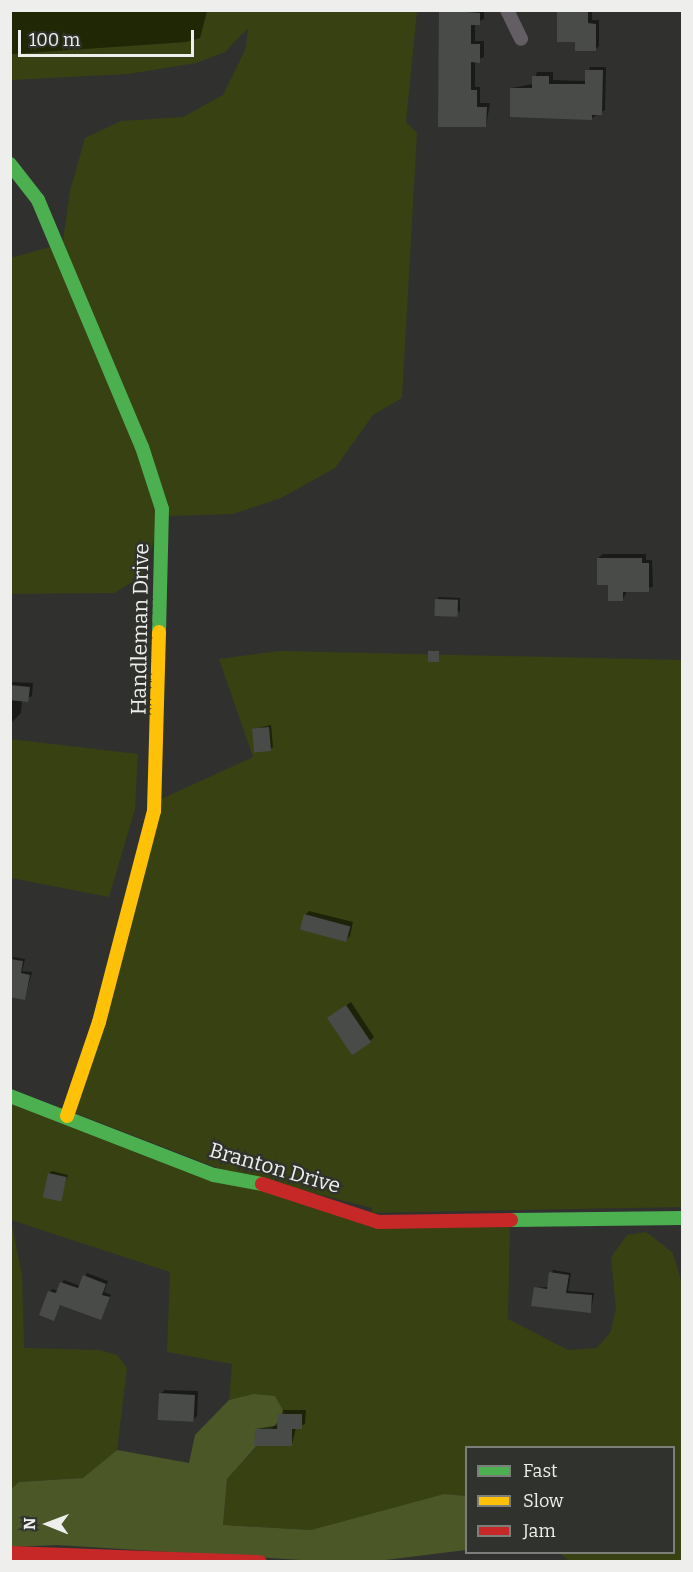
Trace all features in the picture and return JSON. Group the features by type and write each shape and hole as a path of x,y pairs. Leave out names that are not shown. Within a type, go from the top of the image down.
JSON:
{"street":[{"path":"507,10 521,39"},
{"name":"Handleman Drive","path":"10,164 38,200 142,447 162,509 154,811 99,1022 67,1116"},
{"name":"Branton Drive","path":"10,1096 67,1116 214,1175 292,1190 378,1222 682,1218"},
{"path":"10,1553 260,1562"}],"shaded area":[{"path":"11,10 207,11 200,38 185,42 11,54"},
{"path":"207,11 417,11 406,122 417,133 402,398 373,415 335,468 281,498 233,514 168,516 63,241 70,191 85,138 121,121 183,117 223,95 246,48 248,28 225,52 196,63 128,74 11,80 11,54 185,42 200,38"},
{"path":"50,247 136,449 155,510 155,538 142,576 114,593 11,594 10,258"},
{"path":"279,651 682,660 682,1207 372,1213 372,1208 223,1170 75,1113 161,799 253,757 219,659"},
{"path":"10,739 138,754 135,809 109,897 11,878"},
{"path":"11,1102 375,1228 510,1226 508,1319 568,1350 597,1348 610,1333 616,1309 611,1257 627,1235 646,1232 673,1253 682,1284 682,1561 569,1561 561,1554 675,1554 675,1446 465,1446 465,1496 444,1494 311,1530 223,1525 227,1479 278,1423 253,1394 229,1400 232,1364 167,1352 170,1272 11,1220"},
{"path":"11,1220 22,1275 24,1348 99,1350 117,1355 127,1368 117,1450 83,1478 19,1482 11,1489"},
{"path":"253,1394 275,1396 285,1414 227,1479 223,1525 311,1530 444,1494 465,1496 465,1550 377,1561 317,1561 57,1545 11,1547 11,1489 19,1482 83,1478 117,1450 189,1463 195,1435 229,1400"}],"building":[{"path":"439,10 480,13 480,25 471,25 471,44 480,44 480,63 471,62 471,90 477,90 477,107 487,107 486,127 438,127"},
{"path":"557,10 588,10 588,23 596,24 596,51 575,51 575,42 557,42"},
{"path":"585,70 603,70 602,115 592,115 592,120 510,117 510,88 532,88 532,76 549,76 549,84 585,84"},
{"path":"597,558 642,558 642,563 649,563 649,592 623,592 623,601 608,601 608,585 597,585"},
{"path":"435,599 458,600 457,617 434,616"},
{"path":"428,651 439,651 439,662 428,662"},
{"path":"10,685 30,687 28,702 10,700"},
{"path":"269,727 271,751 254,752 252,728"},
{"path":"304,914 350,926 346,942 300,929"},
{"path":"10,959 23,961 21,973 30,975 25,1000 10,997"},
{"path":"346,1005 371,1042 352,1055 327,1018"},
{"path":"48,1173 67,1177 61,1201 43,1197"},
{"path":"549,1272 569,1275 566,1293 592,1295 591,1313 531,1306 534,1287 547,1289"},
{"path":"83,1275 106,1284 102,1295 110,1297 101,1320 60,1305 54,1321 39,1315 48,1291 56,1293 60,1282 78,1288"},
{"path":"159,1393 195,1395 194,1422 158,1420"},
{"path":"278,1414 302,1414 302,1429 292,1429 292,1446 254,1446 255,1429 277,1429"}],"traffic: fast":[{"path":"10,164 38,200 142,447 162,509 159,632"},
{"path":"10,1096 214,1175 262,1184"},
{"path":"511,1220 682,1218"}],"traffic: slow":[{"path":"67,1116 99,1022 154,811 159,632"}],"traffic: jam":[{"path":"262,1184 378,1222 511,1220"},
{"path":"10,1553 260,1562"}]}
